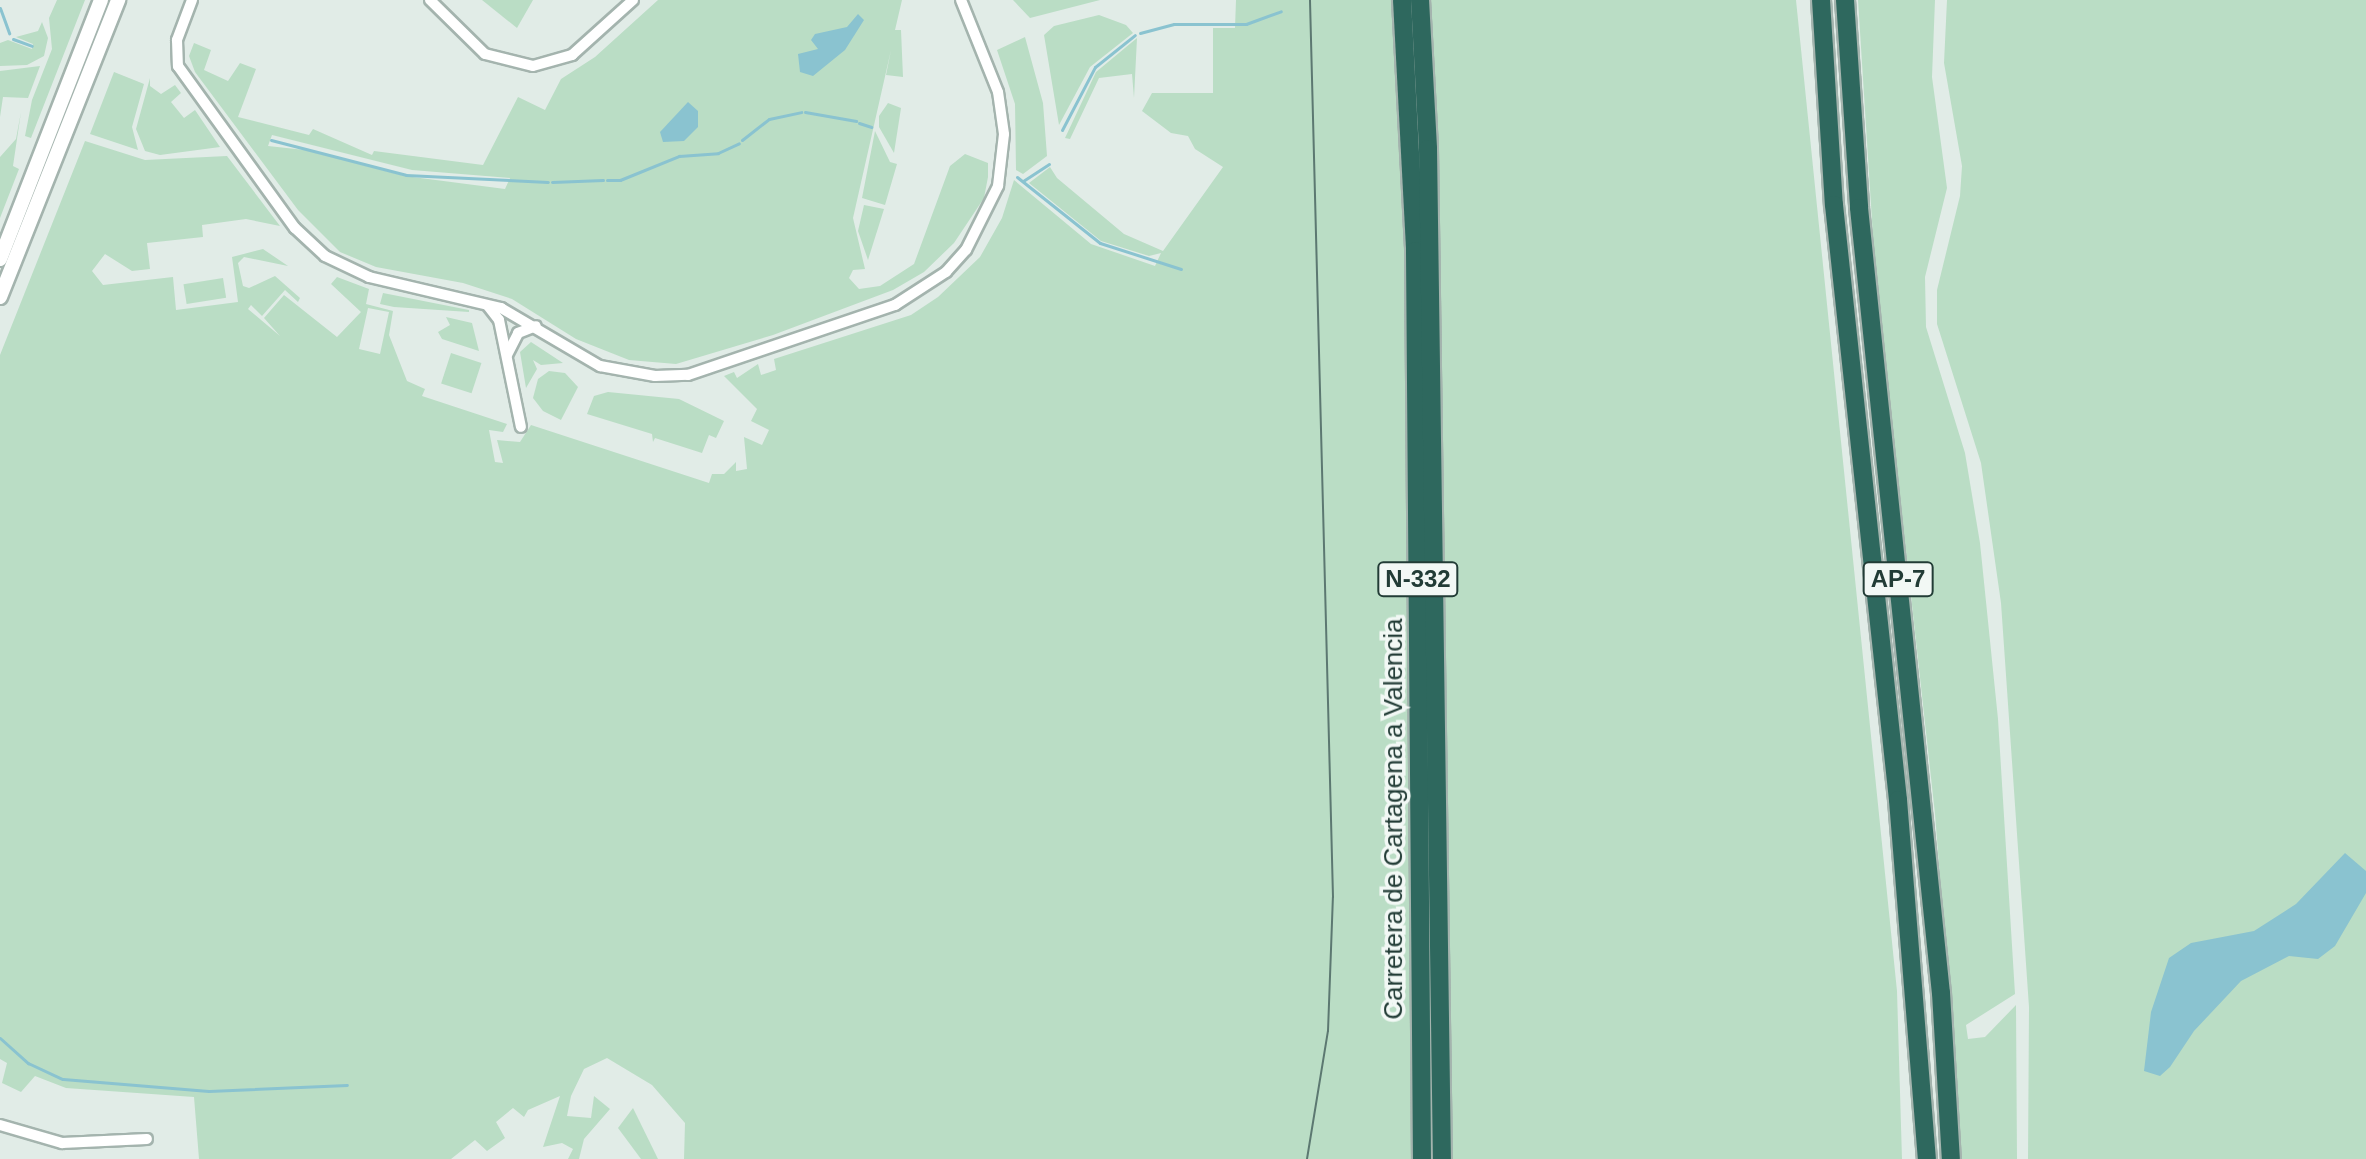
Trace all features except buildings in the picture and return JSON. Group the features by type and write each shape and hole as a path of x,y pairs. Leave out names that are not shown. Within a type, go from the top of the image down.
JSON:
{"highway":[{"name":"Carretera de Cartagena a Valencia","path":"1402,0 1415,251 1422,1159"},
{"name":"Carretera de Cartagena a Valencia","path":"1420,0 1428,149 1442,1159"},
{"name":"AP-7","path":"1821,0 1834,205 1898,800 1927,1159"},
{"name":"AP-7","path":"1845,0 1859,208 1941,993 1951,1159"}],"main road":[{"path":"0,259 101,0"},
{"path":"0,297 118,0"}],"street":[{"path":"192,0 175,55 181,72 263,185 325,256 369,277 487,304 536,326 600,366 640,375 688,375 895,305 946,272 990,209 1004,134 998,92 961,0"},
{"path":"430,0 485,54 533,66 572,55 633,0"},
{"path":"487,304 499,320 521,427"},
{"path":"507,357 518,333 536,326"},
{"path":"0,1125 62,1143 147,1139"}],"green space":[{"path":"57,0 85,0 31,138 25,136 32,100 52,49 49,18"},
{"path":"482,0 533,0 517,28"},
{"path":"658,0 902,0 895,30 901,30 903,77 886,75 891,50 853,218 865,269 853,270 849,278 859,289 880,286 914,264 950,166 965,154 988,163 984,198 954,243 924,272 893,290 773,335 676,364 629,360 576,339 512,299 463,283 376,267 340,252 298,210 195,72 189,56 194,43 211,50 204,70 228,81 240,63 256,69 238,117 309,135 313,129 372,155 374,151 483,165 518,97 545,110 561,79 595,57","holes":["272,135 412,170 510,178 505,189 405,176 305,150 268,146"]},
{"path":"1013,0 1100,0 1030,18"},
{"path":"1236,0 1796,0 1897,991 1902,1159 684,1159 685,1123 652,1085 607,1058 584,1069 571,1096 567,1116 591,1118 594,1096 610,1109 584,1139 579,1159 568,1159 573,1149 562,1143 543,1147 560,1096 528,1110 524,1117 513,1108 496,1122 505,1138 487,1151 475,1140 451,1159 199,1159 194,1097 66,1088 35,1076 21,1092 2,1083 7,1063 0,1059 0,355 85,141 145,160 227,156 280,226 246,219 202,225 203,237 147,243 150,269 132,271 105,254 92,271 103,285 173,277 176,310 238,302 232,257 263,249 288,266 244,257 238,263 243,286 249,288 275,276 300,298 298,302 285,290 262,316 251,305 248,309 280,336 264,318 284,295 337,337 361,312 331,284 337,277 369,289 366,304 393,311 389,335 407,381 425,389 422,396 507,424 503,432 489,430 495,462 503,463 497,440 520,442 531,425 709,483 712,474 724,474 736,462 736,471 747,469 744,437 762,445 769,430 751,421 757,409 724,376 734,372 737,378 758,364 761,375 776,370 774,359 911,315 938,297 980,257 1002,218 1014,180 1091,244 1155,266 1161,253 1149,256 1101,241 1029,183 1050,167 1057,178 1124,234 1163,251 1223,167 1195,149 1188,136 1171,133 1142,111 1152,93 1213,93 1213,28 1235,28","holes":["368,308 389,312 380,354 359,349"]},
{"path":"1858,0 1935,0 1932,77 1947,188 1925,277 1926,327 1965,453 1980,543 1998,719 2015,994 1966,1025 1968,1039 1985,1037 2016,1005 2017,1159 1962,1159 1935,814 1875,268"},
{"path":"1947,0 2366,0 2366,1159 2028,1159 2029,1007 2001,603 1981,463 1937,324 1937,290 1960,196 1962,166 1944,63"},
{"path":"1099,15 1126,25 1133,33 1090,67 1059,125 1044,35 1054,26"},
{"path":"42,22 48,38 44,56 27,65 0,66 0,43 8,40 32,49 33,44 16,37 38,31"},
{"path":"1025,37 1043,103 1047,156 1023,174 1016,170 1015,104 997,50"},
{"path":"1137,38 1134,98 1132,74 1099,78 1070,139 1065,138 1096,72"},
{"path":"40,66 28,98 3,97 0,117 0,71"},
{"path":"114,72 144,84 132,127 138,150 90,134"},
{"path":"150,78 150,86 161,94 175,85 181,93 171,102 184,118 195,110 220,147 160,155 145,151 136,129"},
{"path":"888,103 901,108 894,153 879,127 879,116"},
{"path":"21,112 13,166 19,169 0,218 0,157 16,139"},
{"path":"875,131 890,162 897,164 885,205 862,198"},
{"path":"864,205 884,209 868,260 858,231"},
{"path":"223,278 226,298 187,304 183,284"},
{"path":"383,293 469,310 469,312 380,304"},
{"path":"446,317 472,323 479,351 442,339 438,332 450,325"},
{"path":"531,342 563,363 541,365 533,360 537,369 526,388 520,352"},
{"path":"451,353 481,363 472,393 441,383"},
{"path":"549,371 565,373 578,387 561,420 543,411 533,398 538,379"},
{"path":"608,392 679,399 724,421 716,438 709,435 702,453 655,438 653,442 652,434 587,414 594,396"},
{"path":"633,1108 658,1159 641,1159 618,1128"}],"water":[{"path":"858,14 864,20 845,50 813,76 800,72 798,54 818,49 811,40 815,34 847,27"},
{"path":"688,102 698,111 698,127 684,141 663,142 660,132"},
{"path":"2345,853 2366,871 2366,893 2335,946 2318,959 2289,956 2241,981 2194,1031 2170,1067 2160,1076 2144,1071 2151,1012 2169,958 2191,943 2254,931 2296,904"}],"waterway":[{"path":"0,8 9,33"},
{"path":"1140,33 1174,24 1246,24 1281,11"},
{"path":"1062,130 1095,67 1135,35"},
{"path":"13,39 32,46"},
{"path":"742,140 769,119 801,112"},
{"path":"805,112 856,121"},
{"path":"859,123 871,127"},
{"path":"271,140 406,175 548,182"},
{"path":"607,180 620,180 679,156 718,153 739,143"},
{"path":"1023,181 1049,164"},
{"path":"1017,177 1100,243 1181,269"},
{"path":"552,182 603,180"},
{"path":"0,1038 28,1063 63,1079 209,1091 347,1085"}],"tram line":[{"path":"1307,1159 1328,1031 1333,897 1310,0"}]}
